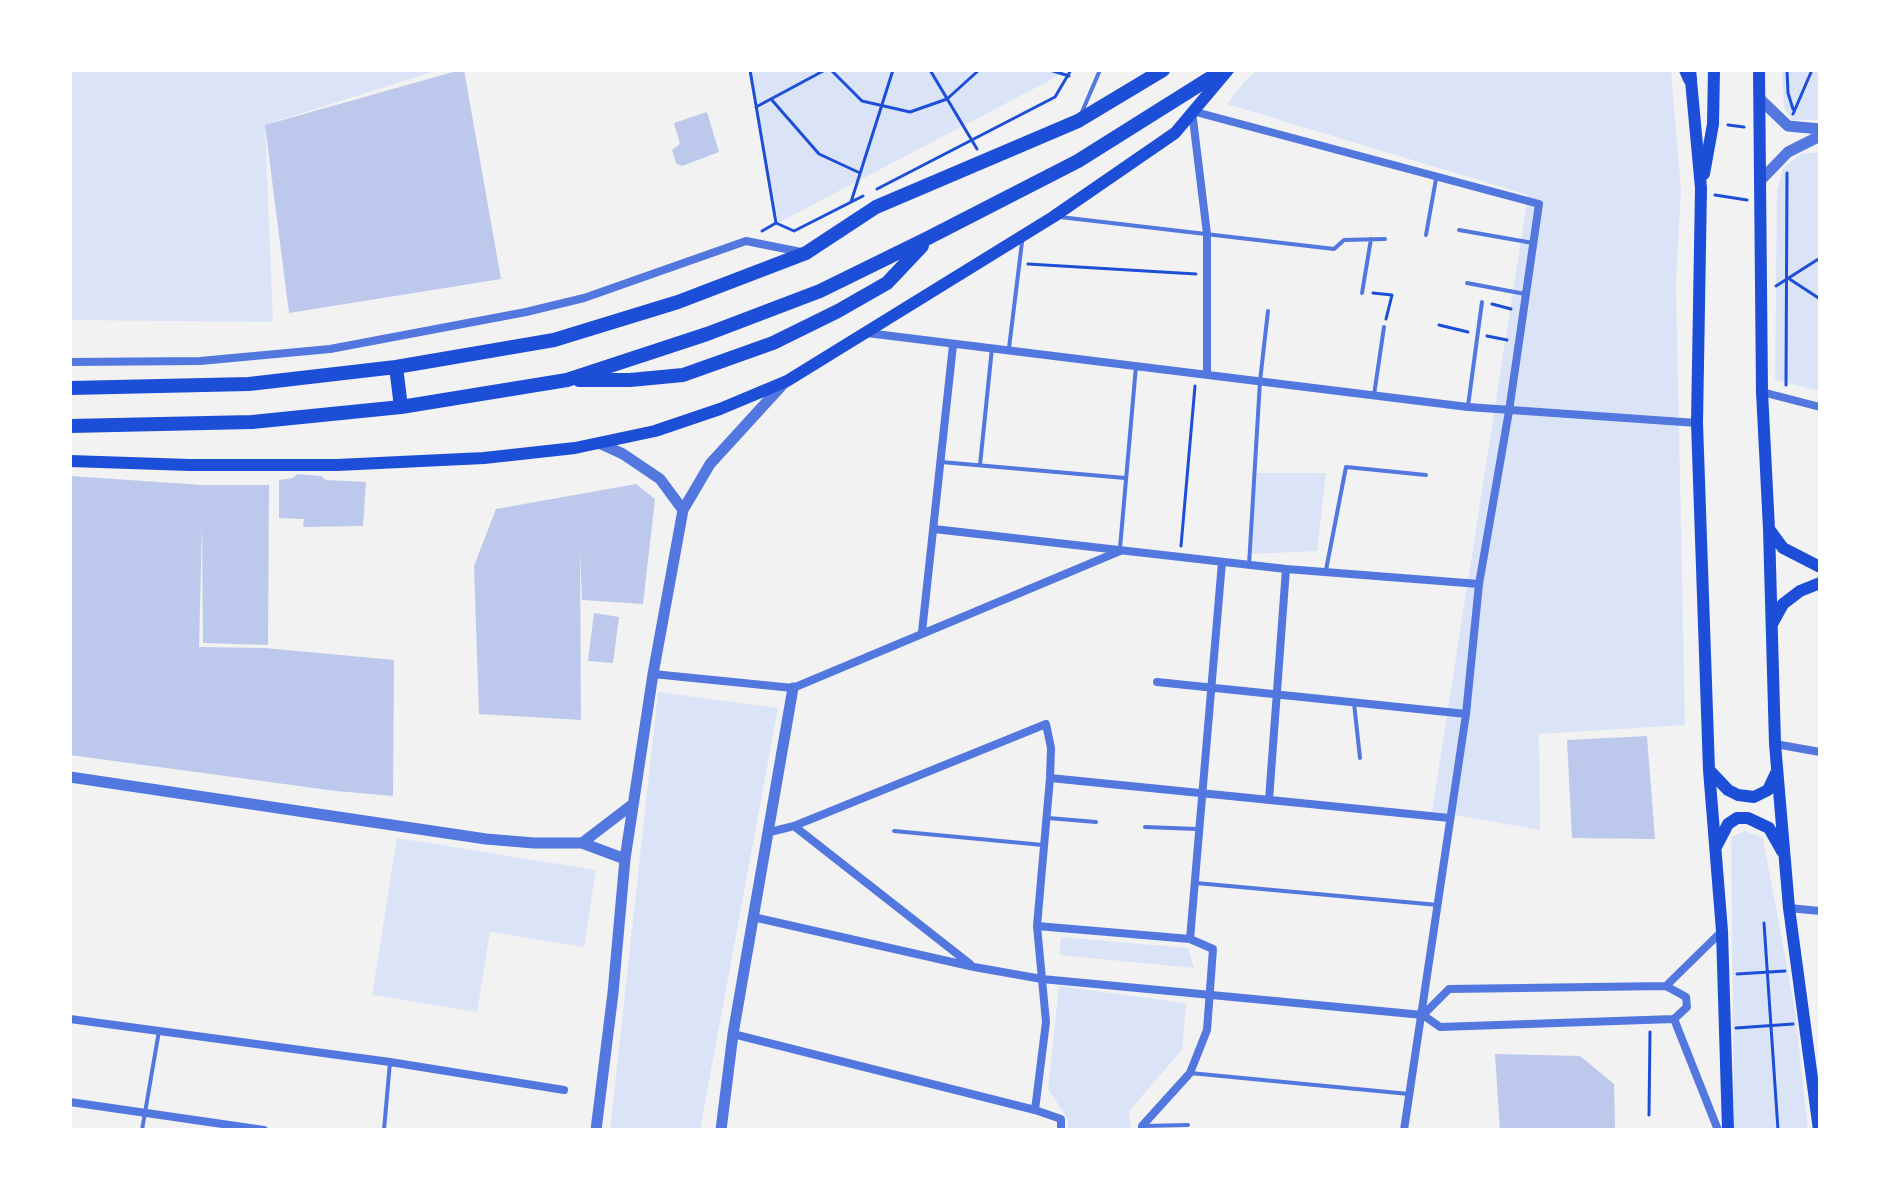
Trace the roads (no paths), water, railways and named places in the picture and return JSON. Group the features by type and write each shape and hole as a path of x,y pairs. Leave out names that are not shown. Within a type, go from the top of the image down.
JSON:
{"main road":[{"path":"70,388 249,384 396,367 554,340 678,302 806,253 876,207 1078,121 1163,70"},
{"path":"70,461 337,465 484,458 599,443 720,409 787,381 1053,217 1175,133 1226,70"},
{"path":"70,426 252,422 401,407 567,380 707,334 820,291 1078,161 1226,70"},
{"path":"1701,191 1713,124 1714,70"},
{"path":"1759,70 1762,392 1775,744 1789,908 1804,1023 1816,1072 1819,1130"},
{"path":"1689,73 1701,191 1697,423 1709,770 1722,931 1728,1130"},
{"path":"567,380 630,380 683,375 773,343 887,283 928,238"},
{"path":"396,367 401,407"},
{"path":"1769,529 1783,548 1820,567"},
{"path":"1770,627 1783,604 1800,591 1820,583"},
{"path":"1709,770 1728,790 1754,797 1768,790 1777,770"},
{"path":"1715,850 1728,824 1737,818 1748,818 1769,828 1784,854"}],"street":[{"path":"1760,99 1788,126 1820,129"},
{"path":"1207,375 1207,234 1192,111 1539,204 1509,411 1479,584 1466,714 1404,1130"},
{"path":"1760,181 1788,152 1820,136"},
{"path":"70,362 200,361 330,349 584,298 746,241 806,253"},
{"path":"864,333 1468,407 1697,423"},
{"path":"922,632 953,345"},
{"path":"596,1130 625,859 653,674 683,510 710,464 787,381"},
{"path":"1762,392 1820,407"},
{"path":"599,443 623,454 660,479 683,510"},
{"path":"934,529 1325,573 1479,584"},
{"path":"653,674 793,688 1120,551"},
{"path":"1190,939 1222,562"},
{"path":"1269,800 1286,569"},
{"path":"1157,682 1466,714"},
{"path":"721,1130 733,1034 793,688"},
{"path":"770,832 794,826 1046,724 1051,748 1050,778 1037,926 1046,1022 1035,1110"},
{"path":"1775,744 1820,752"},
{"path":"70,777 486,839 582,843 625,859"},
{"path":"1050,778 1450,818"},
{"path":"582,843 633,804"},
{"path":"794,826 974,967"},
{"path":"1789,908 1820,911"},
{"path":"753,917 974,967 1042,979 1423,1015 1440,1027 1674,1019 1687,1007 1686,997 1666,986 1449,989 1423,1015"},
{"path":"1037,926 1190,939 1213,949 1207,1030 1190,1073 1142,1128"},
{"path":"1666,986 1722,931"},
{"path":"70,1019 390,1062 564,1090"},
{"path":"1674,1019 1718,1130"},
{"path":"733,1034 1035,1110 1061,1119 1061,1130"},
{"path":"70,1102 264,1130"}],"lane":[{"path":"1078,121 1100,70"},
{"path":"1426,235 1436,176"},
{"path":"1053,217 1334,249 1344,240 1385,239"},
{"path":"1459,230 1533,243"},
{"path":"1009,351 1022,235"},
{"path":"1362,293 1371,239"},
{"path":"1467,283 1525,294"},
{"path":"1468,407 1482,302"},
{"path":"1249,565 1260,381 1268,311"},
{"path":"1374,395 1384,327"},
{"path":"980,465 992,348"},
{"path":"1120,551 1136,365"},
{"path":"941,462 1125,478"},
{"path":"1325,573 1346,467 1426,475"},
{"path":"1354,703 1360,758"},
{"path":"1048,818 1096,822"},
{"path":"1145,827 1197,829"},
{"path":"894,831 1043,845"},
{"path":"1193,883 1438,905"},
{"path":"142,1130 159,1031"},
{"path":"384,1130 390,1062"},
{"path":"1190,1073 1409,1094"},
{"path":"1142,1128 1188,1125"}]}
